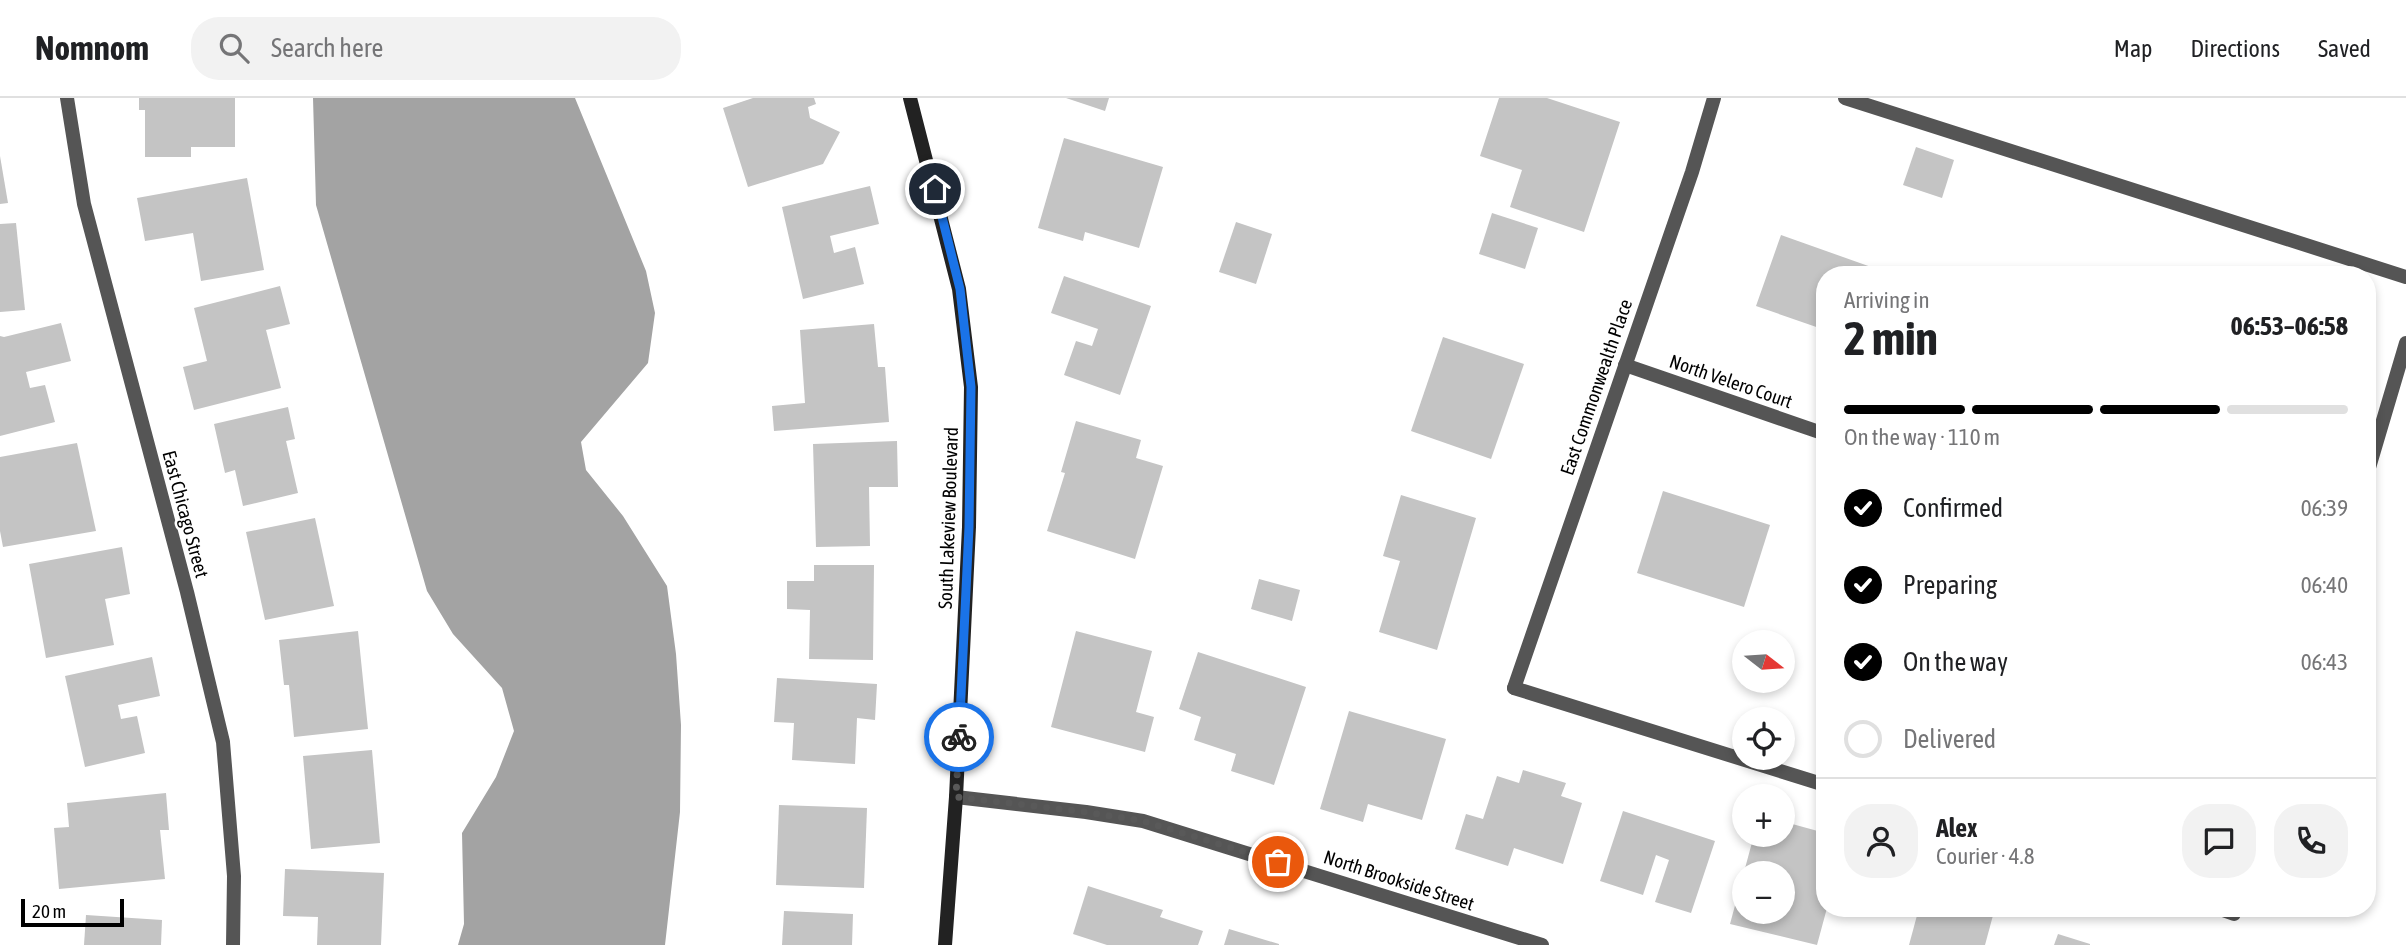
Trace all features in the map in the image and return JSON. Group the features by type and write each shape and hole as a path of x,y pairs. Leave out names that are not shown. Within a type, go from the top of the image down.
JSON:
{"street":[{"name":"East Chicago Street","path":"67,98 84,204 187,592 223,742 234,876 233,945"},
{"name":"South Lakeview Boulevard","path":"910,98 960,289 971,387 969,527 956,797 945,945"},
{"name":"East Commonwealth Place","path":"1714,98 1692,172 1514,688 1816,782"},
{"path":"1845,98 2372,266"},
{"path":"2376,267 2406,277"},
{"path":"2376,444 2406,344"},
{"name":"North Velero Court","path":"1625,365 1816,431"},
{"name":"North Brookside Street","path":"956,797 1143,821 1542,945"}],"shaded area":[{"path":"313,98 575,98 646,271 655,313 648,363 581,442 586,470 623,516 667,586 676,654 681,725 680,812 665,945 458,945 464,924 462,833 496,777 514,731 502,688 453,634 427,591 316,205"}],"building":[{"path":"139,98 235,98 235,147 191,147 191,157 145,157 145,110 139,110"},
{"path":"753,98 814,98 816,104 808,107 810,118 840,132 823,164 748,187 723,108"},
{"path":"1066,98 1109,98 1105,111"},
{"path":"1499,98 1547,98 1620,122 1584,232 1510,207 1522,170 1480,156"},
{"path":"1064,138 1163,167 1139,248 1085,232 1083,241 1038,228"},
{"path":"1916,147 1954,160 1942,198 1903,185"},
{"path":"0,156 8,203 0,204"},
{"path":"247,178 264,270 201,281 193,233 145,241 137,198"},
{"path":"870,186 879,224 830,236 834,253 855,247 864,284 803,299 782,207"},
{"path":"1492,213 1538,228 1525,269 1479,254"},
{"path":"1236,222 1272,234 1256,284 1219,272"},
{"path":"16,223 25,310 0,312 0,224"},
{"path":"1781,235 1868,266 1816,266 1816,327 1756,306"},
{"path":"1064,276 1151,306 1120,395 1064,375 1076,341 1092,346 1098,329 1051,313"},
{"path":"280,286 290,324 266,330 281,388 194,410 183,367 207,361 194,308"},
{"path":"61,323 71,361 26,372 30,388 45,385 55,422 0,436 0,336"},
{"path":"874,324 878,367 885,367 889,422 774,431 772,406 805,403 800,330"},
{"path":"1443,337 1524,364 1491,459 1411,431"},
{"path":"288,407 295,439 286,441 298,493 243,506 235,470 225,473 214,424"},
{"path":"1076,421 1141,440 1136,458 1163,466 1135,559 1047,531 1065,473 1061,472"},
{"path":"897,441 898,487 869,487 870,546 816,547 813,444"},
{"path":"77,443 96,531 3,547 0,531 0,457"},
{"path":"1663,491 1770,525 1744,607 1637,573"},
{"path":"1401,495 1476,518 1437,650 1379,632 1400,561 1383,556"},
{"path":"315,518 334,606 265,620 246,532"},
{"path":"122,547 130,594 105,599 114,645 46,658 29,564"},
{"path":"814,565 874,565 873,660 809,659 810,610 787,609 787,581 814,581"},
{"path":"1259,579 1300,590 1292,621 1251,609"},
{"path":"358,631 368,729 294,737 289,685 284,685 279,640"},
{"path":"1076,631 1152,651 1136,712 1154,717 1145,752 1051,727"},
{"path":"1198,652 1306,687 1274,785 1231,771 1236,754 1194,740 1201,717 1179,709"},
{"path":"152,657 160,696 118,705 121,719 137,716 145,753 85,767 65,676"},
{"path":"777,678 877,684 875,720 857,718 855,764 792,760 794,723 774,722"},
{"path":"1349,711 1446,739 1422,820 1368,804 1363,822 1320,809"},
{"path":"372,750 380,843 311,849 303,756"},
{"path":"1523,770 1566,783 1561,796 1582,803 1563,864 1514,848 1508,866 1455,849 1466,814 1483,819 1497,776 1519,783"},
{"path":"166,793 169,830 160,830 165,879 59,889 54,828 69,827 67,803"},
{"path":"779,805 867,808 864,888 776,885"},
{"path":"1623,811 1715,841 1691,913 1655,902 1669,860 1656,855 1643,895 1600,881"},
{"path":"1795,825 1816,831 1816,917 1825,917 1817,945 1730,924 1732,917 1732,924 1795,924 1795,861 1747,861 1751,847 1795,847"},
{"path":"285,869 384,873 381,945 317,945 318,917 283,916"},
{"path":"1088,886 1163,910 1160,917 1203,931 1198,945 1107,945 1073,934"},
{"path":"784,911 853,914 852,945 782,945"},
{"path":"86,915 162,920 161,945 84,945"},
{"path":"1917,917 1993,917 1985,945 1909,945"},
{"path":"1229,929 1279,944 1279,945 1224,945"},
{"path":"2058,934 2090,944 2090,945 2054,945"}],"way so far":[{"path":"959,737 956,797 1143,821 1278,862"}],"route":[{"path":"935,189 960,289 971,387 969,527 959,737"}]}
